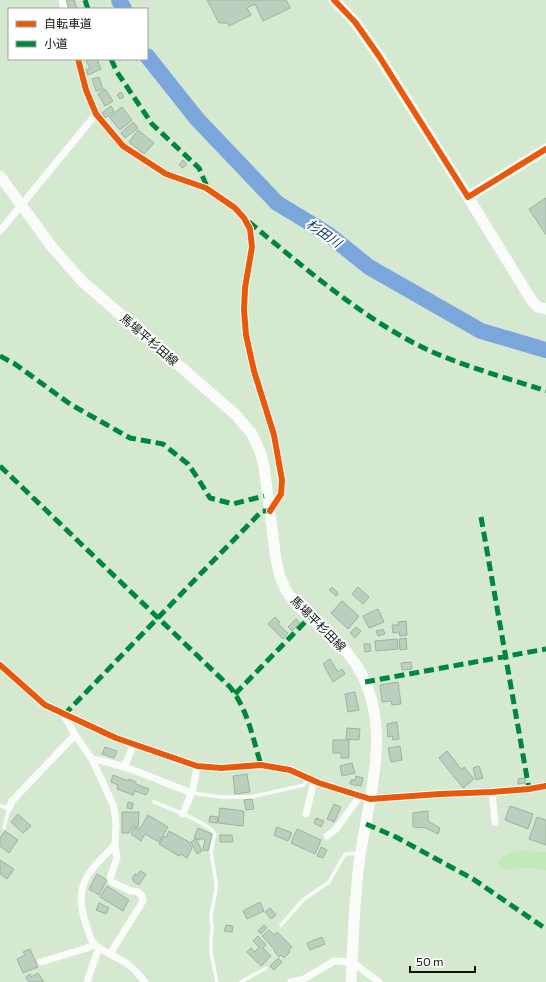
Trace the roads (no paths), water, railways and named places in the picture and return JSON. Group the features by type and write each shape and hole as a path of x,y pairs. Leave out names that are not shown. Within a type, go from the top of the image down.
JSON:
{"main road":[{"path":"334,0 356,22 379,56 532,301 538,307 546,309"},
{"path":"468,197 546,149"},
{"name":"馬場平杉田線","path":"0,176 52,247 82,282 236,415 247,427 257,443 264,466 276,560 280,577 287,592 297,605 354,661 362,674 370,694 374,711 377,746 365,797 353,932 351,982"}],"street":[{"path":"78,60 86,90 96,114 123,146 166,174 206,188 235,208 244,218 250,230 252,247 245,288 244,310 246,335 254,371 274,435 282,480 281,494 270,511"},
{"path":"0,231 96,114"},
{"path":"0,665 45,705 64,715 134,744 197,766 221,768 261,765 290,770 311,780 365,797 492,792 546,786"},
{"path":"64,715 75,735 92,759 114,807 117,858 110,878 112,882 131,891 138,892 143,898 143,901 110,954"},
{"path":"9,808 12,801 75,735"},
{"path":"124,768 134,744"},
{"path":"92,759 103,760 192,794"},
{"path":"183,814 192,794 197,766"},
{"path":"306,814 311,780"},
{"path":"492,792 495,822"},
{"path":"327,836 336,829 365,797"},
{"path":"116,845 86,877 82,891 82,906 84,915 97,946 127,964 145,982"},
{"path":"41,962 97,946"},
{"path":"87,982 97,946"},
{"path":"291,982 304,979 334,961 352,962 379,982"}],"lane":[{"path":"192,794 220,797 251,796 304,785 311,780"},
{"path":"154,802 183,814 210,828 215,834 211,852 216,890 211,915 212,927 210,941 211,954 217,982"},
{"path":"0,806 9,808 4,828"},
{"path":"281,925 303,900 329,882 345,854 361,853"},
{"path":"241,982 266,968"}],"waterway":[{"name":"杉田川","path":"119,0 123,8"},
{"name":"杉田川","path":"148,57 197,119 277,203 328,234 369,267 481,331 546,350"}]}
